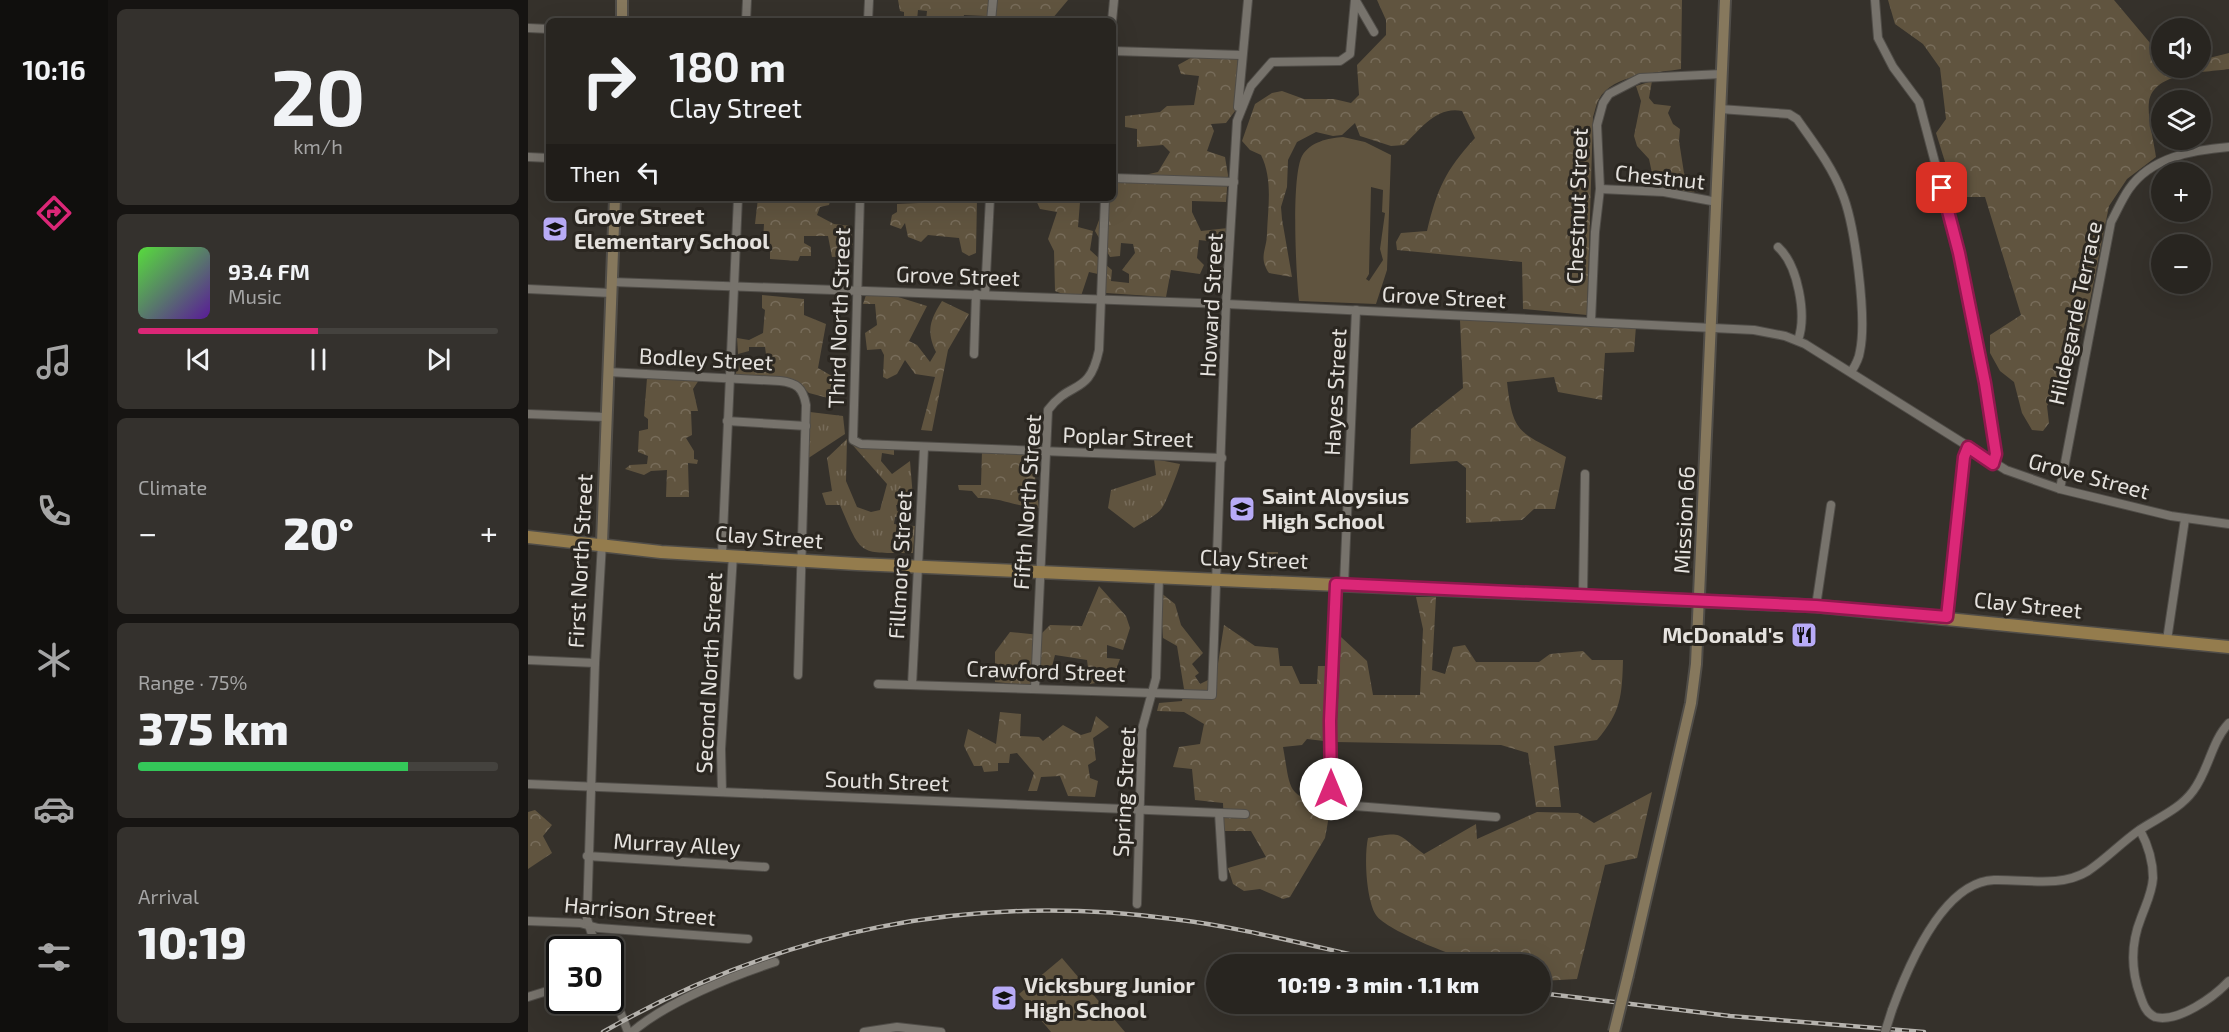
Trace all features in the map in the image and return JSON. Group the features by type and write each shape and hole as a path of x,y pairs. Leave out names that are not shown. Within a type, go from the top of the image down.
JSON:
{"main road":[{"name":"Clay Street","path":"528,537 602,543 661,552 801,561 1816,606 1947,617 2229,647"}],"street":[{"path":"622,0 622,18"},
{"path":"746,18 747,0"},
{"path":"868,18 869,0"},
{"path":"991,18 993,0"},
{"path":"1112,18 1114,0"},
{"path":"1237,121 1241,55 1248,0"},
{"name":"Howard Street","path":"1355,0 1374,32"},
{"name":"Howard Street","path":"1212,695 1218,579 1226,304 1237,121 1251,86 1272,62 1340,61 1350,54 1355,0"},
{"name":"Mission 66","path":"1614,1032 1691,703 1700,601 1725,0"},
{"path":"1875,0 1878,38 1893,67 1919,102 1959,253 1994,435 1996,454 1993,464"},
{"path":"528,28 546,29"},
{"path":"1116,51 1241,55"},
{"name":"Chestnut Street","path":"1591,321 1595,232 1600,189 1597,125 1603,103 1609,94 1640,78 1722,74"},
{"path":"1720,109 1789,114 1797,118 1829,166 1842,192 1854,233 1862,325 1861,351 1851,372"},
{"name":"Hildegarde Terrace","path":"2060,489 2111,222 2129,188 2163,160 2202,149 2229,147"},
{"path":"528,158 546,158"},
{"path":"1116,178 1234,182"},
{"name":"Chestnut","path":"1600,189 1664,192 1717,202"},
{"name":"First North Street","path":"592,936 589,926 587,856 615,201"},
{"name":"Second North Street","path":"722,792 721,749 728,555 727,421 738,201"},
{"name":"Third North Street","path":"853,440 860,201"},
{"path":"974,354 990,201"},
{"name":"Fifth North Street","path":"1035,688 1048,410 1059,395 1084,384 1095,371 1099,350 1105,201"},
{"path":"1778,247 1788,256 1793,268 1802,325 1797,340"},
{"name":"Grove Street","path":"528,290 733,285 1226,304 1754,330 1797,340 1851,372 1993,464 2060,489 2185,519 2229,524"},
{"name":"Hayes Street","path":"1356,310 1330,721 1331,789 1341,801 1363,807 1496,817"},
{"name":"Bodley Street","path":"608,372 780,381 797,385 804,396 806,426 798,675"},
{"path":"528,414 606,417"},
{"path":"727,421 806,426"},
{"name":"Poplar Street","path":"853,440 861,444 1222,458"},
{"name":"Fillmore Street","path":"912,685 924,447"},
{"path":"1947,617 1954,542 1968,447"},
{"path":"1583,594 1585,474"},
{"path":"1816,606 1831,505"},
{"path":"2167,640 2185,519"},
{"name":"Spring Street","path":"1137,904 1142,729 1156,678 1159,576"},
{"path":"528,660 594,663"},
{"name":"Crawford Street","path":"878,684 1212,695"},
{"path":"1885,1032 1913,958 1935,924 1961,894 1982,882 1993,880 2023,882 2074,877 2101,862 2140,830 2187,798 2202,775 2215,742 2229,723"},
{"name":"South Street","path":"528,784 1245,814"},
{"path":"1219,813 1223,877"},
{"path":"2140,830 2150,852 2153,879 2151,893 2137,928 2133,955 2136,984 2146,1010 2155,1017 2168,1017 2201,1005 2229,981"},
{"name":"Murray Alley","path":"587,856 765,867"},
{"name":"Harrison Street","path":"528,921 748,939"},
{"path":"632,1032 648,1019 742,973 775,962"},
{"path":"528,997 546,991"},
{"path":"621,1014 628,1032"},
{"path":"864,1032 897,1027 941,1032"}],"green space":[{"path":"898,0 1068,0 1053,18 964,15 964,18 926,18 927,11 918,10 917,18 904,18 904,12 900,11"},
{"path":"1377,0 1682,0 1681,69 1636,76 1614,84 1596,105 1593,117 1587,315 1523,309 1522,262 1397,250 1396,242 1401,233 1427,231 1434,203 1449,171 1475,138 1462,111 1453,110 1437,115 1404,145 1391,146 1360,136 1355,123 1342,135 1333,136 1316,132 1297,142 1288,160 1287,187 1281,207 1292,277 1269,273 1264,262 1269,203 1265,164 1261,155 1250,150 1242,141 1255,104 1272,93 1282,91 1304,99 1334,99 1351,103 1359,95 1357,65 1386,35 1386,20"},
{"path":"1888,0 2114,0 2151,44 2151,78 2173,78 2151,90 2149,107 2151,150 2155,150 2156,157 2127,179 2109,206 2086,321 2073,358 2047,406 2049,423 2043,431 2032,430 2022,413 2014,382 2000,371 1990,353 1990,335 2021,315 1985,197 1956,197 1936,133 1946,119 1940,68 1923,44 1895,24"},
{"path":"2229,53 2229,69 2211,71 2211,58"},
{"path":"1196,55 1238,57 1235,111 1226,123 1211,124 1214,131 1207,151 1225,157 1228,175 1226,202 1192,201 1192,212 1201,231 1228,228 1227,243 1199,240 1197,258 1204,265 1200,274 1171,270 1166,297 1106,293 1100,283 1106,265 1112,270 1111,281 1129,283 1129,274 1122,270 1135,253 1133,244 1121,243 1120,256 1110,257 1095,231 1106,201 1116,201 1116,181 1158,172 1170,152 1163,145 1137,147 1137,129 1125,127 1125,116 1160,112 1167,106 1194,105 1199,76 1181,74 1178,65"},
{"path":"1652,81 1649,98 1654,104 1671,106 1668,113 1673,124 1680,129 1679,141 1684,173 1695,192 1688,194 1655,187 1649,159 1637,146 1634,136 1641,101 1636,86"},
{"path":"1343,137 1365,142 1391,155 1387,270 1376,304 1299,301 1295,204 1299,167 1302,156 1310,147 1326,140","holes":["1371,187 1383,190 1382,212 1385,213 1380,249 1383,260 1369,281 1366,279 1369,274"]},
{"path":"758,201 830,201 829,205 820,207 817,215 834,224 851,226 853,245 846,246 846,256 832,257 828,236 804,236 804,243 811,247 811,256 800,256 798,261 770,259 770,249 763,241 764,224 755,224"},
{"path":"925,201 977,201 976,253 969,256 962,252 959,238 928,235 921,242 908,237 905,223 901,229 890,225 892,215 897,212 897,204"},
{"path":"1036,201 1080,202 1078,227 1093,231 1090,250 1102,261 1098,274 1089,272 1081,296 1068,296 1055,291 1054,251 1048,239 1057,212 1040,209"},
{"path":"762,295 804,299 804,315 826,324 818,368 837,379 840,390 828,398 809,393 797,382 736,374 737,361 767,362 765,347 749,347 749,351 738,354 737,338 749,340 763,333 765,310 762,308"},
{"path":"866,295 895,296 927,306 909,341 917,345 930,362 936,352 931,338 931,326 942,301 969,314 948,350 932,431 921,430 935,377 915,374 905,360 897,374 887,379 883,377 884,355 881,349 867,350 865,333 877,325 875,304 863,304"},
{"path":"1460,320 1636,326 1634,352 1605,353 1602,400 1558,392 1554,377 1507,382 1509,400 1516,423 1529,436 1566,457 1555,509 1534,509 1522,520 1466,523 1466,468 1457,461 1410,464 1411,429 1463,388"},
{"path":"647,378 699,380 693,389 698,411 691,411 692,435 686,438 694,451 694,459 698,460 697,464 688,463 689,497 666,497 667,470 651,471 644,475 625,469 630,465 647,464 648,456 638,452 639,431 648,429 648,419 644,416"},
{"path":"810,412 843,416 845,434 807,459 805,455"},
{"path":"847,439 846,481 857,507 871,512 880,510 887,484 849,441 894,449 894,455 882,453 881,461 892,474 910,461 913,498 903,505 896,505 897,511 903,513 900,517 895,517 894,524 915,526 913,553 881,553 864,548 858,543 840,505 826,505 822,493 832,491 827,458"},
{"path":"982,451 1032,453 1039,508 978,498 972,491 959,490 958,485 981,485"},
{"path":"1154,459 1180,464 1162,508 1134,528 1108,508 1111,490 1156,475"},
{"path":"1259,552 1278,552 1277,566 1259,565"},
{"path":"1099,586 1126,616 1130,628 1123,650 1107,645 1107,658 1120,659 1112,680 1090,684 1087,660 1055,655 1051,670 1043,668 1038,686 995,682 995,652 1010,632 1040,635 1050,625 1082,626"},
{"path":"1160,592 1175,604 1181,625 1203,653 1192,664 1199,673 1195,676 1200,684 1216,676 1224,625 1255,646 1278,648 1280,666 1292,666 1300,684 1317,684 1318,666 1330,666 1324,741 1307,739 1302,745 1283,747 1287,773 1293,789 1305,799 1331,805 1325,838 1290,897 1283,899 1260,889 1244,891 1233,884 1228,868 1266,857 1251,831 1224,831 1223,803 1195,800 1192,769 1173,767 1179,747 1200,744 1204,724 1184,712 1157,711 1159,703 1182,701 1184,689 1177,646 1163,638"},
{"path":"1416,597 1436,597 1432,670 1445,674 1453,647 1465,645 1476,662 1539,662 1550,654 1583,651 1592,660 1623,660 1619,703 1611,721 1597,740 1554,746 1561,807 1536,807 1528,753 1501,745 1336,742 1341,637 1367,661 1373,695 1420,695 1423,629"},
{"path":"1000,712 1021,714 1020,736 1039,737 1043,741 1063,725 1081,735 1091,732 1096,716 1109,727 1093,738 1096,760 1088,765 1090,778 1098,781 1095,797 1068,796 1060,776 1041,777 1037,791 1028,791 1034,773 1017,753 1010,754 1009,763 998,763 998,771 984,772 982,766 974,766 964,746 968,729 996,744"},
{"path":"1652,792 1637,858 1605,865 1577,979 1551,980 1551,954 1453,954 1394,929 1376,915 1373,908 1367,877 1368,838 1399,836 1424,854 1476,824 1477,839 1537,812 1578,813 1594,823"},
{"path":"535,810 552,825 543,836 552,853 528,869 528,812"},
{"path":"1062,958 1125,1032 1051,1032 1019,994"}],"railway":[{"path":"603,1032 671,997 739,968 808,944 879,927 950,916 1023,911 1097,912 1173,919 1257,933 1350,954"},
{"path":"1551,994 1730,1016 1924,1032"}],"place":[{"name":"Grove Street Elementary School","path":"555,229"},
{"name":"Saint Aloysius High School","path":"1242,509"},
{"name":"McDonald's","path":"1804,635"},
{"name":"Vicksburg Junior High School","path":"1004,998"}],"route":[{"path":"1331,789 1330,721 1336,584 1816,606 1947,617 1964,457 1968,447 1993,464 1996,454 1985,383 1959,253 1942,188"}]}
